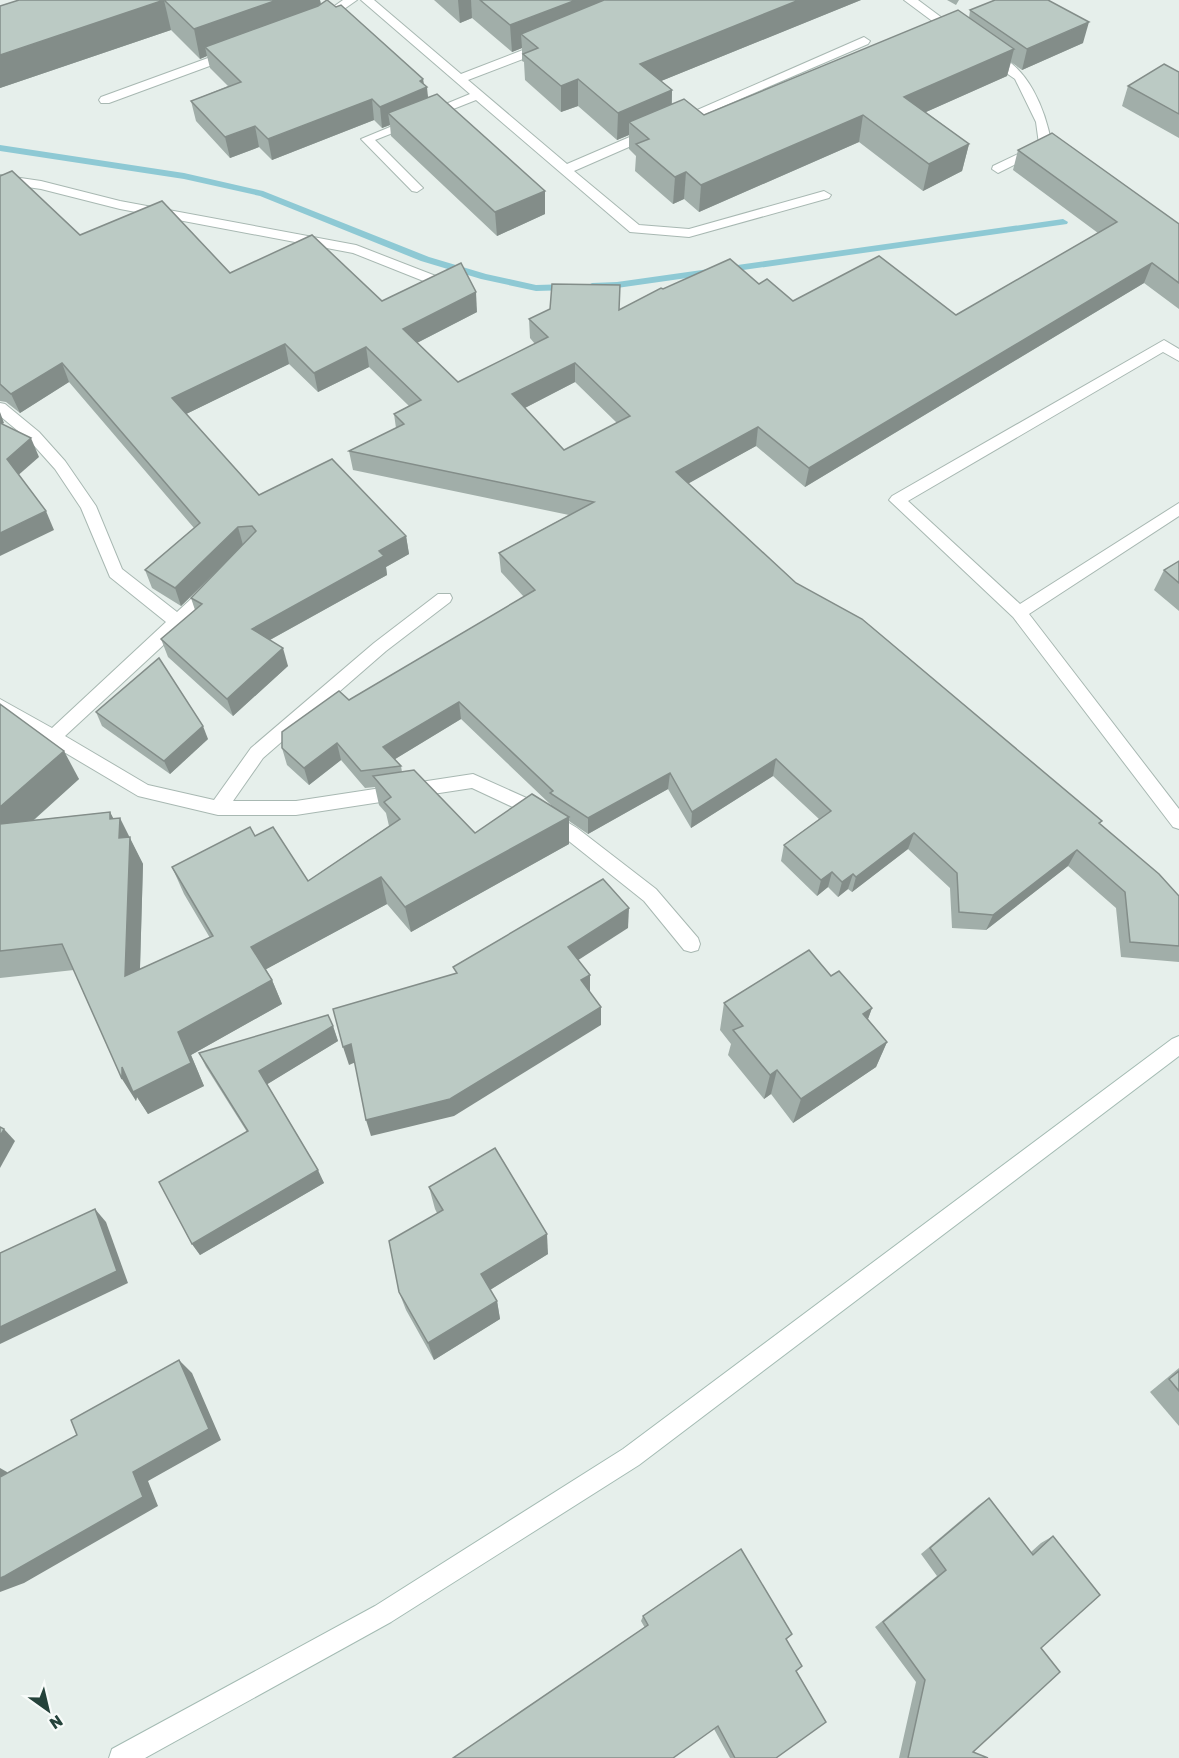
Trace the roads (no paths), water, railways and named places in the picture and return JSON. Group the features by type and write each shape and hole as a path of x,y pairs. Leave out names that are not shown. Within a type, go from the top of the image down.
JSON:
{"street":[{"path":"316,23 351,0"},
{"path":"367,0 635,229 689,233 824,195"},
{"path":"910,0 965,38"},
{"path":"567,169 864,41"},
{"path":"460,80 555,42"},
{"path":"105,100 238,51"},
{"path":"983,51 1020,77 1042,122 1046,146 998,169"},
{"path":"417,188 367,140 478,95"},
{"path":"0,180 41,185 120,205 356,249 436,281"},
{"path":"1179,356 1164,345 897,500 1018,613 1179,822"},
{"path":"0,408 34,436 66,474 95,520 116,573 178,622"},
{"path":"1018,613 1179,509"},
{"path":"52,738 227,575"},
{"path":"218,808 257,753 380,647 444,598"},
{"path":"0,706 144,790 218,808 296,808 473,781 525,805 571,833 650,896 691,944"},
{"path":"121,1758 382,1614 631,1457 854,1292 1179,1045"}],"waterway":[{"path":"0,148 184,176 263,194 425,259 485,277 536,288 570,287"},
{"path":"592,286 617,285 1063,222"}]}
